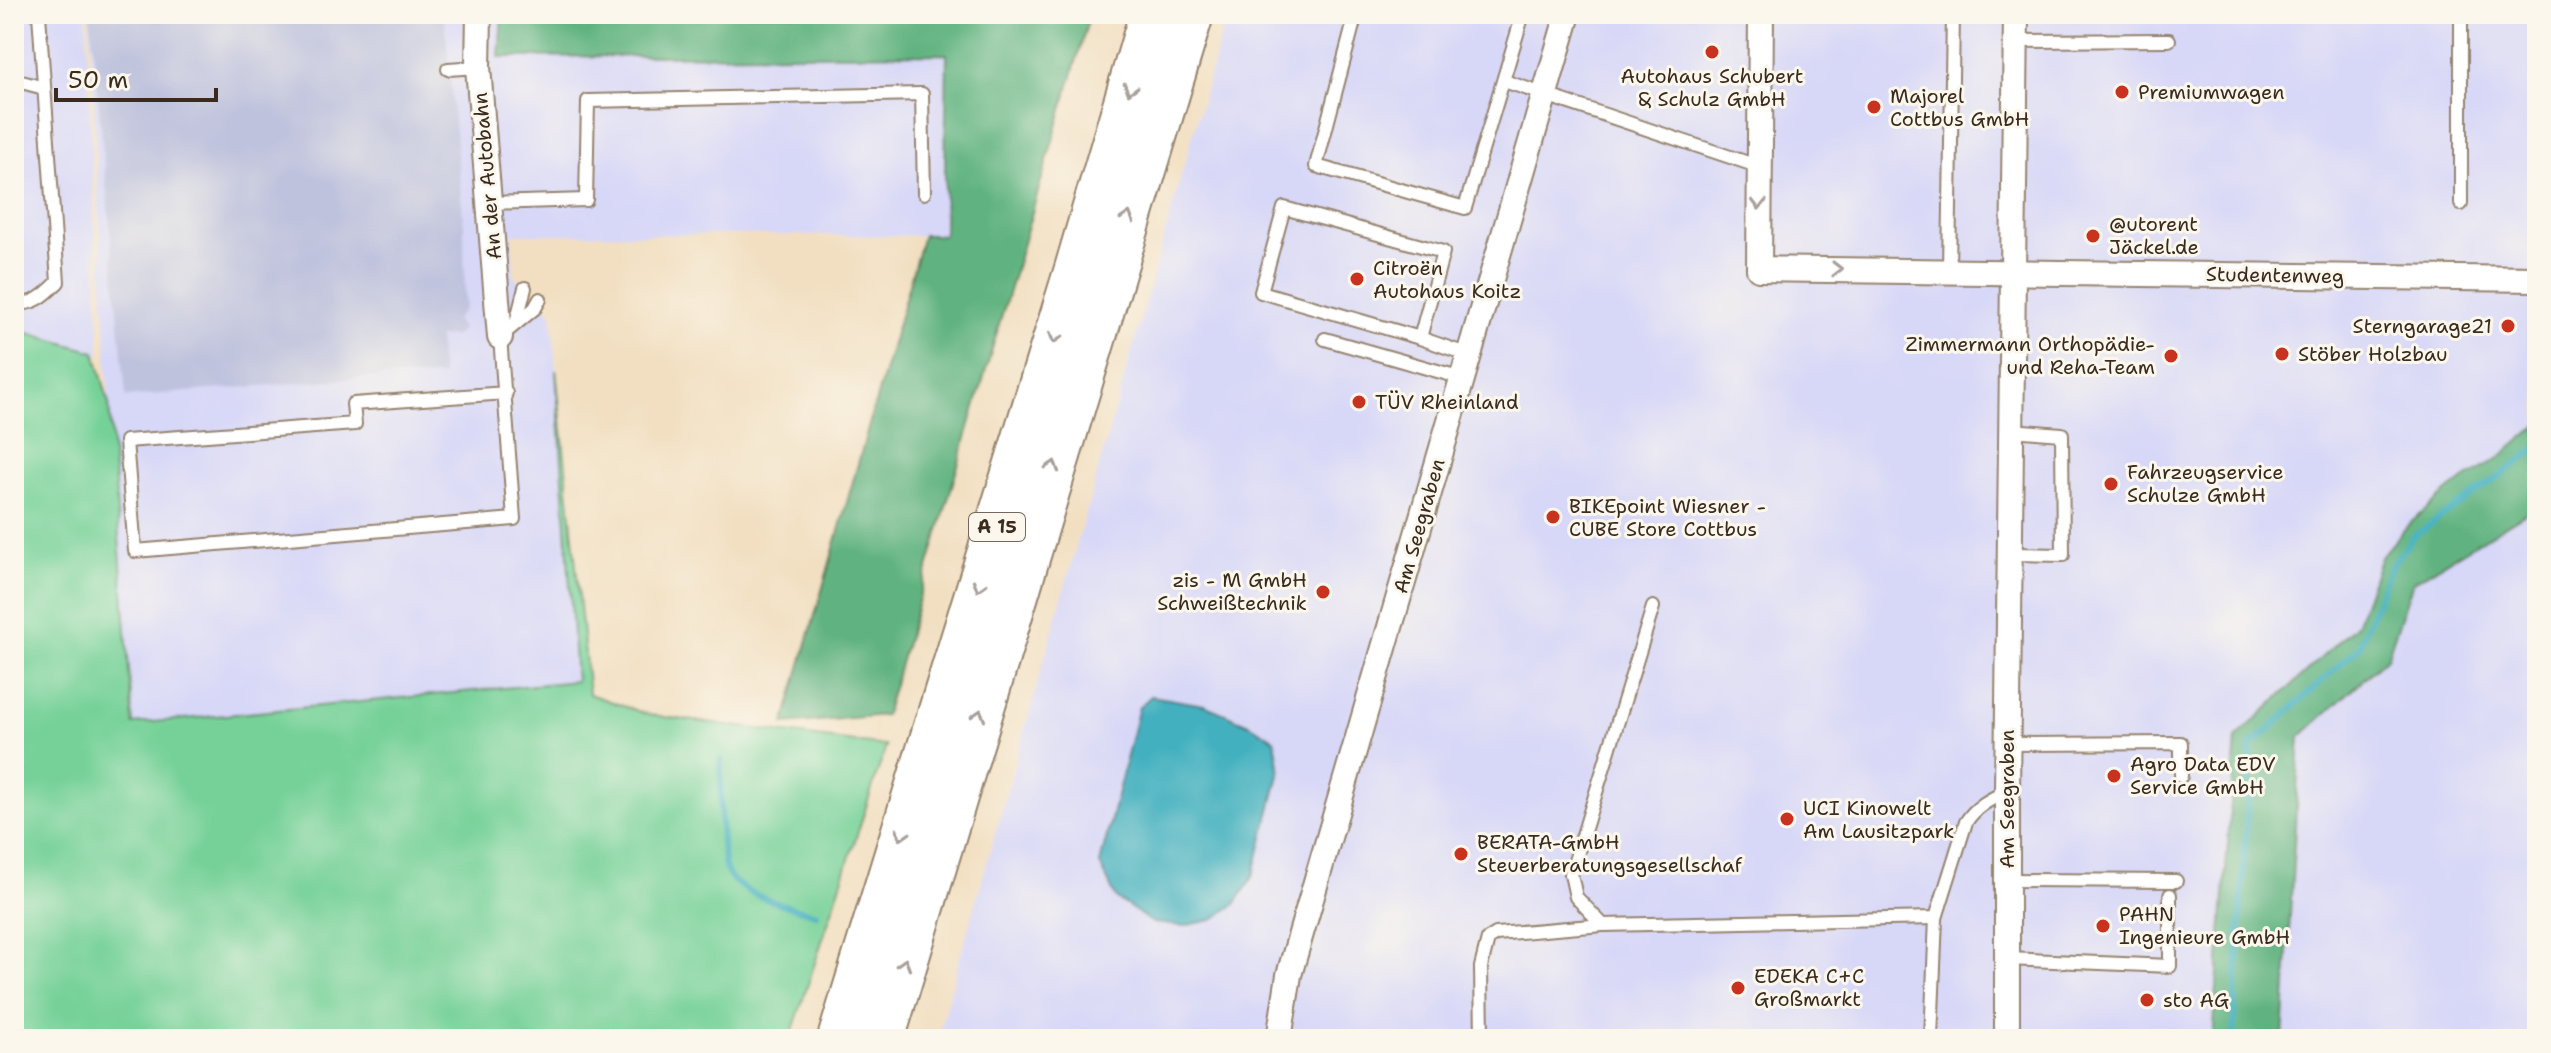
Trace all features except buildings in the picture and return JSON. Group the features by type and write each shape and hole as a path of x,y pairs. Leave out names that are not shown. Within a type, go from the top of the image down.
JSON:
{"highway":[{"name":"A 15","path":"840,1039 1152,14"},
{"name":"A 15","path":"882,1039 1191,14"}],"street":[{"name":"An der Autobahn","path":"479,14 478,67 489,203 508,330"},
{"name":"Am Seegraben","path":"1279,1039 1289,975 1568,14"},
{"path":"1761,14 1759,269 2012,270"},
{"name":"Am Seegraben","path":"2007,1039 2016,14"},
{"name":"Studentenweg","path":"2012,270 2537,279"}],"lane":[{"path":"14,304 33,303 58,282 39,14"},
{"path":"1356,14 1316,166 1465,208 1523,14"},
{"path":"1949,270 1953,14"},
{"path":"2461,14 2461,204"},
{"path":"2015,41 2169,40"},
{"path":"448,69 478,67"},
{"path":"14,80 44,88"},
{"path":"1504,81 1760,167"},
{"path":"489,203 586,200 588,101 603,100 922,94 924,193"},
{"path":"1420,338 1443,252 1284,208 1261,292 1469,355"},
{"path":"506,393 353,404 355,424 126,441 135,551 514,519 506,393 508,330 525,288"},
{"path":"508,330 535,308 540,299"},
{"path":"1325,339 1462,378"},
{"path":"2010,554 2063,555 2062,434 2011,430"},
{"path":"1603,925 1576,897 1571,874 1653,607"},
{"path":"2008,744 2181,743 2181,776"},
{"path":"1931,1039 1936,918 1966,822 1984,803 2007,791"},
{"path":"2007,880 2176,881"},
{"path":"2007,959 2170,966 2170,895"},
{"path":"1482,1039 1481,967 1488,939 1496,934 1603,925 1936,918"}],"shaded area":[{"path":"14,14 86,14 100,356 14,331"},
{"path":"89,14 1086,14 1012,236 512,234 514,277 552,313 576,681 133,724 109,404"},
{"path":"90,14 444,14 464,228 465,308 455,320 462,329 455,336 438,337 442,376 370,377 126,397"},
{"path":"1227,14 2537,14 2537,426 2499,458 2452,488 2381,557 2356,625 2236,738 2213,1039 937,1039"},
{"path":"2537,506 2537,1039 2283,1039 2300,737 2387,658 2413,582"}],"green space":[{"path":"502,14 1090,14 885,715 784,724 923,235 944,235 947,54 499,57"},
{"path":"14,329 95,352 109,404 133,724 576,681 556,370 589,694 649,715 886,746 790,1039 14,1039"},
{"path":"2537,426 2537,506 2413,582 2387,658 2300,737 2283,1039 2213,1039 2236,738 2356,625 2381,557 2408,525 2452,488 2499,458"}],"water":[{"path":"1151,696 1204,705 1251,725 1275,740 1280,771 1253,877 1235,904 1212,920 1183,926 1153,923 1116,898 1100,864 1139,707"}],"waterway":[{"path":"2233,1039 2251,746 2358,648 2392,565 2414,536 2537,448"},
{"path":"721,760 722,836 727,872 733,880 754,894 816,914"}],"place":[{"name":"Autohaus Schubert & Schulz GmbH","path":"1712,52"},
{"name":"Premiumwagen","path":"2122,92"},
{"name":"Majorel Cottbus GmbH","path":"1874,107"},
{"name":"@utorent Jäckel.de","path":"2093,236"},
{"name":"Citroën Autohaus Koitz","path":"1357,279"},
{"name":"Sterngarage21","path":"2508,326"},
{"name":"Stöber Holzbau","path":"2282,354"},
{"name":"Zimmermann Orthopädie- und Reha-Team","path":"2171,356"},
{"name":"TÜV Rheinland","path":"1359,402"},
{"name":"Fahrzeugservice Schulze GmbH","path":"2111,484"},
{"name":"BIKEpoint Wiesner - CUBE Store Cottbus","path":"1553,517"},
{"name":"zis - M GmbH Schweißtechnik","path":"1323,592"},
{"name":"Agro Data EDV Service GmbH","path":"2114,776"},
{"name":"UCI Kinowelt Am Lausitzpark","path":"1787,819"},
{"name":"BERATA-GmbH Steuerberatungsgesellschaf","path":"1461,854"},
{"name":"PAHN Ingenieure GmbH","path":"2103,926"},
{"name":"EDEKA C+C Großmarkt","path":"1738,988"},
{"name":"sto AG","path":"2147,1000"}]}
